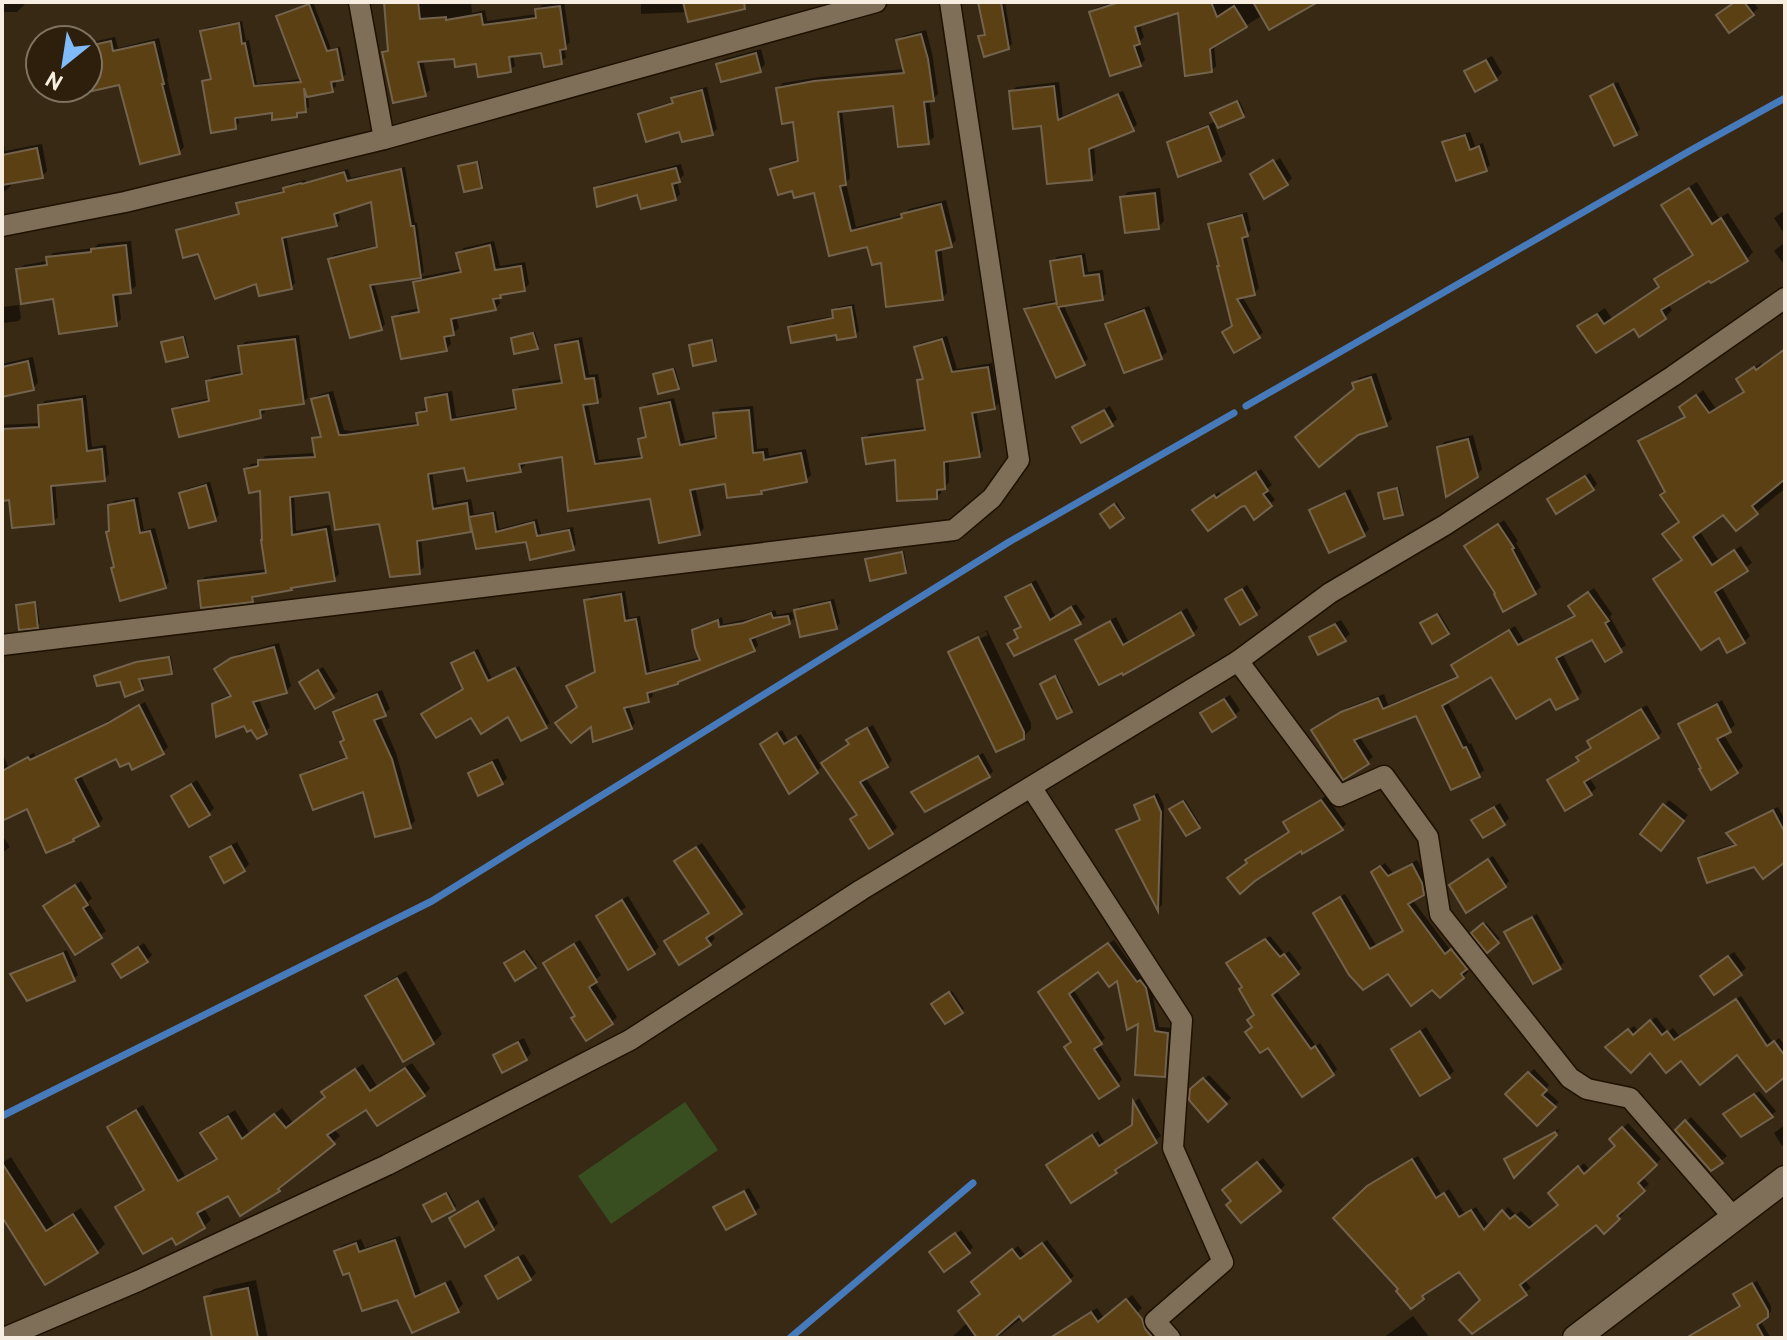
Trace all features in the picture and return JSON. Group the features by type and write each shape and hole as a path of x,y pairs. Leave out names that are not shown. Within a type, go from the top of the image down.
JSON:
{"street":[{"path":"359,2 384,139"},
{"path":"2,226 125,202 384,139 876,2"},
{"path":"2,645 954,530 992,498 1019,460 950,2"},
{"path":"4,1338 138,1281 387,1165 630,1040 861,890 1238,661 1330,593 1445,525 1673,376 1785,298"},
{"path":"1238,661 1339,796 1384,776 1428,837 1440,914 1570,1078 1587,1089 1630,1098 1735,1219"},
{"path":"1031,787 1182,1020 1173,1148 1223,1262 1155,1321 1170,1338"},
{"path":"1576,1338 1785,1179"}],"green space":[{"path":"685,1102 718,1150 611,1224 578,1176"}],"building":[{"path":"384,2 418,2 420,19 446,17 446,20 481,14 483,25 536,18 535,9 560,6 566,49 560,50 562,64 544,67 541,53 509,57 511,72 478,77 476,64 455,67 454,59 418,62 426,96 393,103 382,52 388,51"},
{"path":"683,2 744,2 745,9 688,22"},
{"path":"978,2 1001,2 1009,49 984,57 978,36 985,35"},
{"path":"1120,2 1211,2 1217,17 1234,6 1247,27 1210,49 1212,72 1185,76 1178,13 1135,27 1140,44 1134,46 1141,66 1110,76 1089,12"},
{"path":"1253,2 1318,2 1269,30"},
{"path":"1735,2 1744,2 1754,15 1729,33 1716,15"},
{"path":"309,4 327,51 337,49 343,80 331,82 333,92 307,97 304,88 306,112 297,113 297,117 272,120 272,113 235,118 236,129 211,133 202,81 211,79 200,31 239,23 254,86 301,82 276,16"},
{"path":"921,34 934,101 924,102 929,144 898,147 893,106 838,112 846,185 840,186 851,231 941,204 952,247 936,251 943,300 886,307 881,263 872,265 867,247 829,256 814,193 794,198 792,191 778,195 770,169 798,161 793,122 782,124 776,88 814,81 904,73 896,40"},
{"path":"111,41 113,51 154,42 180,154 140,164 119,85 104,88 104,43"},
{"path":"756,53 761,72 721,82 716,64"},
{"path":"1486,60 1497,80 1475,92 1464,71"},
{"path":"1613,84 1637,135 1614,146 1590,96"},
{"path":"1054,86 1058,120 1118,94 1134,131 1089,149 1092,180 1047,184 1041,126 1013,129 1009,91"},
{"path":"702,90 713,135 682,142 679,132 646,142 638,114 673,103 671,98"},
{"path":"1237,101 1244,117 1218,128 1210,113"},
{"path":"1208,126 1221,161 1178,177 1167,142"},
{"path":"1465,135 1470,150 1479,146 1487,171 1456,181 1442,142"},
{"path":"37,148 43,178 2,185 2,155"},
{"path":"1273,160 1288,185 1264,199 1250,174"},
{"path":"477,162 482,188 464,192 458,166"},
{"path":"676,168 680,182 672,184 676,200 641,209 637,195 597,207 594,188"},
{"path":"401,169 411,226 414,226 421,278 370,285 382,330 350,338 328,259 377,247 371,202 334,214 337,226 282,238 292,289 259,296 256,284 215,299 198,254 183,258 176,230 239,214 236,203 284,192 283,188 344,172 347,181"},
{"path":"1689,188 1712,224 1721,218 1748,261 1661,310 1666,319 1639,337 1634,329 1596,353 1577,326 1597,314 1604,324 1659,287 1654,279 1693,255 1661,205"},
{"path":"1155,193 1159,229 1125,233 1120,197"},
{"path":"1242,215 1248,236 1242,238 1255,295 1237,299 1260,338 1234,353 1222,332 1232,326 1208,224"},
{"path":"126,245 131,293 113,295 117,326 59,334 53,299 21,304 16,269 47,265 46,257"},
{"path":"490,245 495,270 521,266 525,291 493,299 496,310 451,319 454,335 444,337 447,351 401,359 392,317 419,312 413,282 461,272 456,253"},
{"path":"1081,256 1084,276 1099,274 1103,300 1058,307 1085,365 1056,378 1024,309 1057,305 1050,261"},
{"path":"851,307 856,337 837,340 836,335 791,343 788,327 833,318 832,310"},
{"path":"1144,310 1162,359 1124,373 1105,324"},
{"path":"533,333 538,349 514,354 511,338"},
{"path":"183,337 188,357 166,362 161,342"},
{"path":"295,339 304,404 260,410 261,418 179,437 172,409 209,401 206,381 242,374 238,346"},
{"path":"942,339 952,372 988,367 995,409 972,413 980,457 944,462 945,489 937,490 937,499 897,501 895,460 866,464 862,438 925,430 917,380 923,379 914,347"},
{"path":"712,340 716,361 693,366 689,345"},
{"path":"578,341 585,379 594,378 598,403 583,405 595,464 642,458 638,439 646,437 640,408 670,402 680,445 716,438 713,413 749,410 753,453 763,452 764,460 801,453 807,482 761,491 762,494 727,498 725,484 690,490 700,535 659,543 650,499 568,511 562,457 519,464 521,472 467,481 464,468 428,474 433,509 467,503 471,532 417,541 420,574 390,577 379,524 335,530 329,492 290,497 292,535 326,529 335,581 252,597 253,602 201,608 198,581 266,573 261,540 260,491 249,493 244,469 258,466 258,460 315,457 312,438 321,437 311,399 328,395 339,435 418,425 416,413 427,411 425,398 447,394 451,420 516,409 513,390 562,383 555,345"},
{"path":"1785,349 1785,479 1752,506 1758,514 1736,531 1723,515 1693,537 1712,565 1734,550 1748,571 1715,592 1745,643 1727,653 1719,638 1701,650 1653,579 1682,560 1662,534 1679,522 1660,495 1665,492 1638,441 1685,417 1679,407 1696,395 1709,413 1744,392 1736,379 1754,367 1756,370"},
{"path":"28,361 34,390 2,397 2,367"},
{"path":"673,369 679,389 658,394 653,374"},
{"path":"1371,377 1387,426 1358,435 1319,467 1295,437 1354,389 1352,383"},
{"path":"82,399 87,451 102,449 105,481 51,486 54,524 12,528 9,500 2,501 2,429 39,427 38,405"},
{"path":"1104,410 1113,426 1081,443 1072,427"},
{"path":"1468,439 1478,477 1446,497 1437,447"},
{"path":"1256,472 1268,491 1263,494 1272,506 1254,520 1245,506 1241,507 1208,531 1192,510"},
{"path":"1585,476 1594,490 1556,514 1547,499"},
{"path":"206,485 216,521 189,528 179,493"},
{"path":"1397,488 1403,515 1384,519 1378,493"},
{"path":"1345,493 1365,536 1329,553 1309,510"},
{"path":"134,500 140,533 150,531 166,588 120,601 106,532 109,531 108,505"},
{"path":"1114,504 1124,518 1110,528 1100,514"},
{"path":"493,513 496,532 534,522 537,536 569,530 574,550 530,560 526,542 476,549 469,517"},
{"path":"1498,524 1514,548 1536,594 1503,612 1495,593 1464,546"},
{"path":"902,552 906,573 870,581 865,559"},
{"path":"1031,584 1050,620 1071,607 1081,624 1014,656 1007,644 1018,638 1014,630 1021,627 1005,597"},
{"path":"1242,589 1257,615 1240,625 1225,599"},
{"path":"1588,592 1609,621 1605,623 1622,652 1605,662 1592,640 1556,658 1578,699 1556,710 1550,699 1516,719 1491,677 1442,706 1480,777 1451,790 1416,716 1354,740 1369,764 1343,780 1311,730 1341,712 1378,698 1383,709 1458,677 1451,665 1509,630 1518,645 1575,616 1568,606"},
{"path":"621,594 625,621 636,619 646,674 700,660 692,630 718,620 719,627 771,613 773,618 788,616 790,624 750,639 755,651 678,684 647,693 649,702 624,708 632,729 593,742 591,727 571,743 555,723 577,707 566,686 595,672 584,600"},
{"path":"35,602 38,628 19,630 16,605"},
{"path":"830,602 837,629 800,637 794,610"},
{"path":"1181,612 1194,635 1099,685 1075,640 1110,621 1123,645"},
{"path":"1437,614 1449,634 1432,644 1420,623"},
{"path":"1335,624 1346,641 1318,655 1309,637"},
{"path":"978,637 1024,732 1024,739 996,752 948,652"},
{"path":"274,647 287,693 253,702 267,734 257,739 244,726 216,737 212,704 231,696 214,669 231,658"},
{"path":"474,652 488,681 515,668 547,728 521,741 508,717 481,734 471,718 436,738 421,714 463,689 451,663"},
{"path":"169,657 172,674 139,679 143,690 125,697 120,682 97,686 94,676 136,662"},
{"path":"318,670 334,698 315,709 299,682"},
{"path":"1055,676 1072,712 1057,719 1040,684"},
{"path":"377,694 386,716 374,720 392,759 411,828 375,837 363,792 313,810 300,775 347,758 333,712"},
{"path":"1224,699 1236,717 1212,732 1200,713"},
{"path":"1717,704 1731,732 1717,739 1738,773 1711,790 1678,724"},
{"path":"139,705 164,754 132,770 129,763 120,767 116,759 75,779 99,826 46,853 27,809 2,821 2,771 108,723"},
{"path":"1641,709 1659,738 1584,782 1592,795 1565,811 1547,780 1579,761 1576,757 1591,748 1587,741"},
{"path":"867,728 888,767 860,782 893,834 869,849 850,819 857,815 821,763 849,744 846,740"},
{"path":"777,733 784,744 796,737 818,773 789,794 760,744"},
{"path":"978,756 990,777 925,812 911,792"},
{"path":"492,762 503,784 478,796 468,773"},
{"path":"191,784 210,815 189,827 171,796"},
{"path":"1154,796 1161,812 1158,911 1116,830 1140,820 1134,805"},
{"path":"1321,800 1343,830 1302,854 1301,851 1240,894 1227,878 1247,863 1245,860 1289,832 1283,822"},
{"path":"1183,801 1200,828 1186,836 1169,809"},
{"path":"1663,804 1684,821 1661,851 1640,834"},
{"path":"1494,807 1505,825 1483,838 1471,820"},
{"path":"1773,810 1785,833 1785,862 1763,879 1754,867 1707,883 1698,858 1736,845 1726,833"},
{"path":"231,846 245,871 224,883 210,857"},
{"path":"696,847 742,914 706,938 711,945 679,965 664,941 709,913 674,861"},
{"path":"1488,859 1506,887 1466,913 1449,885"},
{"path":"1412,864 1422,883 1424,895 1408,904 1445,954 1451,949 1467,969 1461,974 1464,978 1440,998 1432,990 1411,1006 1388,974 1363,990 1349,975 1313,913 1340,897 1370,949 1403,931 1371,872 1380,866 1388,876"},
{"path":"75,885 88,905 83,908 102,938 75,955 43,906"},
{"path":"622,900 655,954 628,970 596,916"},
{"path":"1532,917 1561,969 1533,984 1504,932"},
{"path":"1483,923 1499,943 1487,953 1471,933"},
{"path":"1265,939 1280,957 1284,954 1299,974 1272,995 1311,1049 1315,1046 1334,1075 1302,1097 1268,1048 1260,1053 1245,1032 1252,1027 1247,1020 1254,1015 1239,989 1242,987 1226,963"},
{"path":"1108,943 1137,982 1140,980 1146,988 1155,1031 1168,1033 1165,1077 1135,1075 1138,1024 1127,1030 1117,981 1109,987 1098,972 1069,994 1102,1044 1094,1049 1119,1086 1099,1099 1064,1047 1071,1042 1038,992"},
{"path":"574,944 597,982 589,987 613,1024 586,1041 571,1018 575,1016 543,963"},
{"path":"138,947 148,962 121,978 112,964"},
{"path":"524,951 536,968 515,981 504,963"},
{"path":"63,953 75,981 27,1001 10,974"},
{"path":"1728,956 1742,975 1714,995 1700,976"},
{"path":"397,978 434,1044 403,1062 365,996"},
{"path":"949,992 963,1013 945,1024 931,1004"},
{"path":"1736,999 1767,1046 1774,1041 1785,1056 1785,1077 1766,1092 1737,1055 1700,1085 1681,1061 1666,1073 1650,1053 1631,1073 1605,1047 1628,1029 1633,1035 1650,1020 1662,1035 1667,1031 1674,1040"},
{"path":"1420,1031 1450,1078 1420,1096 1391,1049"},
{"path":"518,1042 527,1060 502,1073 493,1055"},
{"path":"405,1068 425,1096 377,1126 366,1110 327,1135 335,1144 278,1189 280,1191 240,1216 228,1196 197,1213 205,1228 176,1245 172,1238 143,1254 115,1207 144,1190 107,1127 136,1110 178,1181 217,1159 200,1133 228,1116 242,1139 274,1114 286,1128 325,1097 321,1092 355,1069 370,1091"},
{"path":"1528,1072 1547,1090 1542,1095 1556,1107 1537,1126 1505,1094"},
{"path":"1203,1078 1227,1104 1208,1122 1189,1100 1190,1089"},
{"path":"1754,1094 1773,1117 1741,1137 1723,1114"},
{"path":"1133,1101 1157,1143 1071,1203 1046,1165 1092,1135 1099,1146 1132,1125"},
{"path":"1685,1120 1723,1163 1711,1171 1675,1130"},
{"path":"1622,1127 1657,1165 1638,1183 1645,1191 1617,1216 1620,1219 1604,1234 1596,1225 1520,1285 1527,1295 1472,1334 1459,1320 1480,1300 1459,1272 1422,1296 1424,1299 1411,1309 1396,1291 1398,1289 1333,1218 1367,1186 1412,1159 1436,1198 1444,1193 1459,1217 1471,1210 1484,1230 1502,1210 1510,1219 1515,1215 1529,1228 1558,1205 1548,1193 1578,1166 1584,1174 1615,1146 1609,1139"},
{"path":"1555,1132 1557,1135 1514,1178 1504,1159"},
{"path":"1257,1162 1281,1191 1241,1223 1226,1205 1231,1201 1222,1190"},
{"path":"2,1163 46,1231 73,1214 98,1253 45,1285 2,1217"},
{"path":"744,1191 756,1214 726,1230 713,1207"},
{"path":"446,1193 455,1210 432,1222 423,1205"},
{"path":"478,1201 494,1230 465,1247 449,1218"},
{"path":"955,1233 970,1253 944,1272 929,1252"},
{"path":"395,1240 415,1297 445,1283 459,1312 412,1333 397,1300 362,1311 349,1273 343,1275 334,1251 356,1243 359,1252"},
{"path":"1042,1243 1071,1281 1023,1321 1019,1316 994,1338 977,1338 958,1311 980,1294 971,1282 1012,1249 1020,1259"},
{"path":"518,1257 531,1280 498,1299 485,1276"},
{"path":"1752,1283 1768,1311 1768,1317 1757,1325 1764,1338 1686,1338 1740,1306 1733,1294"},
{"path":"248,1288 258,1338 212,1338 204,1297"},
{"path":"1126,1299 1153,1338 1050,1338 1091,1312 1098,1322"}],"waterway":[{"path":"1246,406 1785,98"},
{"path":"2,1116 432,901 1009,542 1234,413"},
{"path":"790,1338 973,1183"}]}
